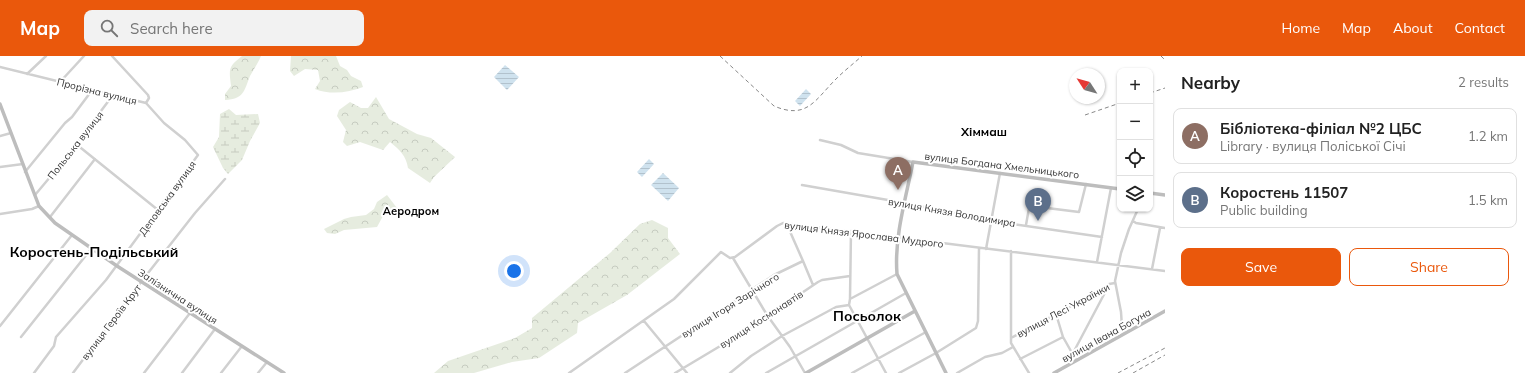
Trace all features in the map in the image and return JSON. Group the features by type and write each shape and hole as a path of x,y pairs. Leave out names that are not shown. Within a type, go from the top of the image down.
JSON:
{"street":[{"path":"27,74 46,56"},
{"path":"60,82 84,56"},
{"path":"112,56 148,95 149,98 146,104"},
{"name":"Прорізна вулиця","path":"0,67 93,89 146,104 164,123 185,140 198,155"},
{"path":"25,172 65,123 72,117 93,89"},
{"name":"Польська вулиця","path":"34,195 114,95"},
{"name":"Залізнична вулиця","path":"0,106 34,195 39,206 49,218 91,249 141,282 284,373"},
{"path":"0,136 11,133"},
{"name":"вулиця Богдана Хмельницького","path":"820,140 841,145 858,153 913,162 1117,189"},
{"path":"76,144 158,210"},
{"name":"Деповська вулиця","path":"34,373 54,346 56,337 117,266 198,155"},
{"path":"49,218 95,159"},
{"path":"913,162 897,237 897,274 946,373"},
{"path":"0,167 22,164"},
{"path":"986,249 1000,173"},
{"name":"вулиця Героїв Крут","path":"73,373 195,213 225,179"},
{"path":"1026,225 1029,208 1031,206 1079,212 1086,184"},
{"name":"вулиця Князя Володимира","path":"802,185 905,203 992,221 1102,237"},
{"path":"1097,262 1111,188"},
{"path":"1153,193 1165,195"},
{"path":"0,214 32,209 39,206"},
{"path":"1124,333 1115,283 1121,253 1137,212"},
{"path":"1133,220 1136,223 1165,228"},
{"name":"вулиця Князя Ярослава Мудрого","path":"733,258 782,223 1165,271"},
{"path":"788,224 813,285"},
{"path":"1152,269 1160,228"},
{"path":"851,231 849,306 886,373"},
{"path":"0,326 72,234"},
{"path":"898,373 936,353 976,328 978,325 979,248"},
{"path":"21,337 91,249"},
{"path":"1011,251 1011,343 1029,373"},
{"path":"569,373 681,293 721,252 733,258 767,316 782,336 805,373 915,311"},
{"name":"вулиця Ігоря Зарічного","path":"625,373 774,275 803,261"},
{"path":"850,299 897,274"},
{"name":"вулиця Космонавтів","path":"675,373 736,336 822,280 850,276"},
{"name":"вулиця Лесі Українки","path":"1011,338 1109,284 1115,283"},
{"path":"1072,355 1109,284"},
{"path":"766,373 906,293"},
{"path":"730,373 751,356 782,336 836,307 849,306"},
{"name":"вулиця Івана Богуна","path":"1054,373 1165,311"},
{"path":"144,373 190,313"},
{"path":"1056,314 1063,337 1076,360"},
{"path":"644,320 687,373"},
{"path":"182,373 215,329"},
{"path":"852,373 926,332"},
{"path":"1020,359 1063,337"},
{"path":"221,373 242,346"},
{"path":"957,373 985,357 1002,353 1013,348"},
{"path":"258,373 266,362"}],"green space":[{"path":"242,56 261,56 240,96 225,100 225,94 231,86 230,69"},
{"path":"291,56 336,56 340,66 347,70 351,76 361,81 363,87 351,91 333,93 315,89 320,81 318,70 305,69 294,76 290,71"},
{"path":"376,97 389,119 417,134 431,138 455,157 434,177 430,183 408,168 406,160 402,154 390,142 383,150 360,142 347,146 343,142 346,130 337,116 339,110 350,102 361,108 368,108"},
{"path":"229,109 236,115 258,114 260,123 242,160 228,174 223,168 213,147 219,137 220,114"},
{"path":"902,162 909,163 907,175 892,173 893,165 902,166"},
{"path":"387,195 397,208 383,216 377,227 344,230 335,234 327,233 324,229 344,219 366,215 374,209 377,202"},
{"path":"652,220 668,228 668,238 680,254 627,295 578,323 577,333 539,358 512,362 474,373 434,373 448,361 515,338 532,328 532,318 610,253 640,224"}],"water":[{"path":"505,65 519,77 507,90 494,77"},
{"path":"806,89 811,94 800,106 795,101"},
{"path":"649,159 654,164 642,177 637,172"},
{"path":"663,173 679,188 668,201 651,185"}],"railway":[{"path":"720,56 774,106 785,110 795,111 810,106 839,76 862,56"},
{"path":"1161,56 1165,60"},
{"path":"1153,92 1165,88"},
{"path":"1085,115 1117,104"},
{"path":"1118,373 1165,348"},
{"path":"1133,373 1165,355"}],"place":[{"name":"Бібліотека-філіал №2 ЦБС","path":"898,190"},
{"name":"Коростень 11507","path":"1038,221"}],"district":[{"name":"Хіммаш","path":"984,132"},
{"name":"Аеродром","path":"411,211"},
{"name":"Коростень-Подільський","path":"94,252"},
{"name":"Посьолок","path":"867,316"}]}
